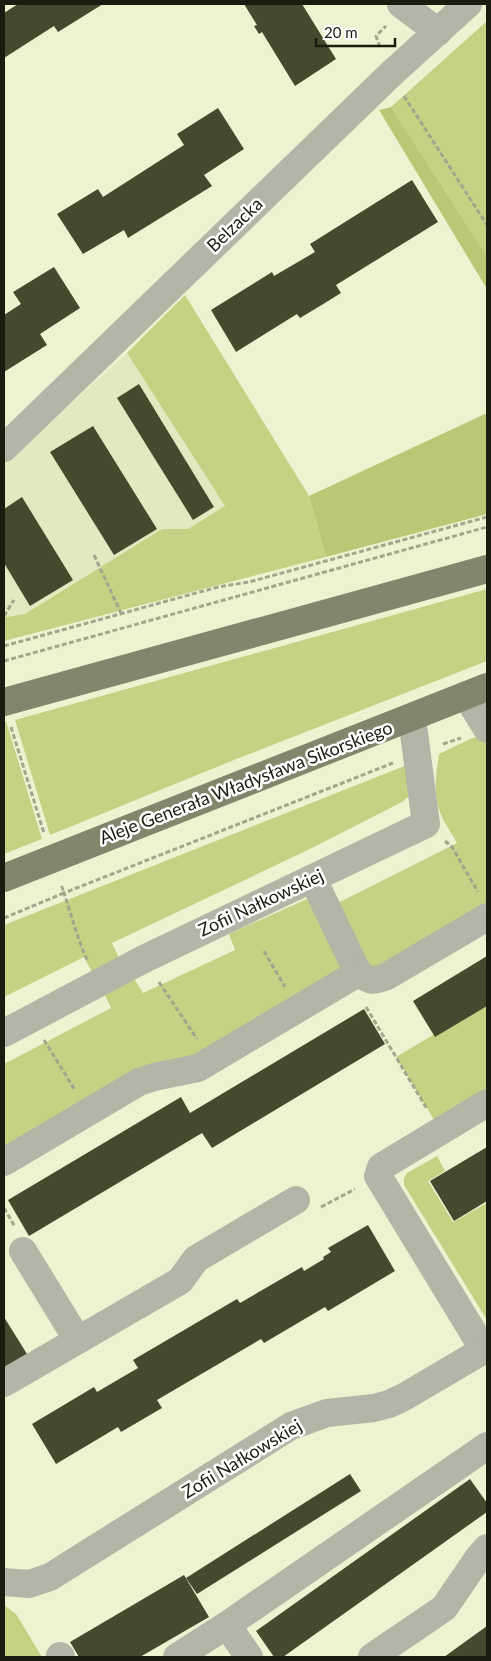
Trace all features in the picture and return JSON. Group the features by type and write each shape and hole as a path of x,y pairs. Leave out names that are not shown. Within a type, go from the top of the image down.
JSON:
{"main road":[{"path":"7,713 487,569"},
{"name":"Aleje Generała Władysława Sikorskiego","path":"4,878 477,691"}],"street":[{"path":"401,4 438,32"},
{"name":"Belzacka","path":"4,448 391,74 468,4"},
{"path":"477,691 478,732"},
{"path":"412,718 426,824"},
{"name":"Zofii Nałkowskiej","path":"4,1033 144,959 426,824"},
{"path":"312,879 354,976"},
{"path":"4,1162 145,1080 198,1068 354,976 376,981 387,976 485,908"},
{"path":"486,1349 476,1337 378,1176 381,1167 487,1103"},
{"path":"4,1383 180,1281 196,1259 296,1200"},
{"path":"23,1251 77,1339"},
{"name":"Zofii Nałkowskiej","path":"4,1582 30,1584 50,1577 291,1426 327,1413 361,1410 389,1404 486,1349"},
{"path":"177,1657 227,1625 487,1446"},
{"path":"372,1657 444,1608 487,1548"},
{"path":"227,1625 249,1657"}],"path":[{"path":"391,74 487,225"},
{"path":"4,646 218,587 249,582 487,517"},
{"path":"4,660 487,527"},
{"path":"94,555 122,614"},
{"path":"4,616 14,600"},
{"path":"7,713 78,940 97,983"},
{"path":"4,918 417,753 478,732"},
{"path":"426,824 452,847 485,908"},
{"path":"264,951 298,1010"},
{"path":"144,959 211,1060"},
{"path":"354,976 440,1131"},
{"path":"30,1019 88,1112"},
{"path":"296,1200 316,1210 378,1176"}],"shaded area":[{"path":"127,353 225,506 188,529 162,529 25,614 4,616 4,463"}],"green space":[{"path":"487,21 487,256 391,107"},
{"path":"391,107 487,256 487,289 379,110"},
{"path":"185,295 309,496 326,557 4,641 4,616 25,614 162,529 188,529 225,506 127,353"},
{"path":"487,413 487,514 326,557 309,496"},
{"path":"487,589 487,661 229,762 50,835 15,720"},
{"path":"6,721 42,839 4,854 4,722"},
{"path":"485,734 487,738 487,909 373,974 332,906 457,843 442,817 437,800 436,773 439,754"},
{"path":"407,765 413,793 402,802 310,849 112,943 119,958 92,972 84,957 4,997 4,925"},
{"path":"309,898 347,970 189,1067 4,1156 4,1064 111,1008 104,993 133,977 143,993 235,950 229,934"},
{"path":"487,1003 487,1093 436,1123 396,1057"},
{"path":"437,1156 445,1171 428,1181 453,1222 487,1203 487,1320 404,1185 407,1173"},
{"path":"4,1605 16,1614 42,1657 4,1657"}],"building":[{"path":"18,4 103,4 58,32 54,26 4,58 4,13"},
{"path":"244,4 302,4 336,59 295,86 262,32 259,34 254,26 257,25"},
{"path":"218,108 244,149 204,175 212,186 128,238 124,230 83,254 57,214 98,189 103,197 184,145 177,134"},
{"path":"412,180 438,222 336,285 341,293 300,318 297,314 236,352 211,310 272,272 274,276 315,252 310,244"},
{"path":"54,267 80,308 40,334 47,345 4,372 4,315 21,304 13,292"},
{"path":"139,384 214,507 193,520 117,398"},
{"path":"93,426 157,529 114,555 50,452"},
{"path":"22,497 73,580 30,606 4,563 4,509"},
{"path":"487,956 487,1006 435,1037 413,1001"},
{"path":"364,1009 385,1044 212,1148 202,1133 29,1236 8,1200 181,1097 190,1113"},
{"path":"487,1147 487,1201 454,1221 430,1181"},
{"path":"368,1225 395,1271 328,1311 325,1307 264,1343 261,1339 157,1400 162,1408 121,1432 118,1427 56,1464 32,1424 94,1387 97,1392 138,1368 133,1360 237,1299 240,1303 302,1267 304,1271 324,1259 323,1257 331,1252 328,1248"},
{"path":"4,1317 27,1354 4,1368"},
{"path":"350,1474 361,1491 197,1594 186,1578"},
{"path":"470,1479 487,1503 487,1512 283,1657 274,1657 256,1631"},
{"path":"184,1575 209,1617 140,1657 79,1657 70,1642"},
{"path":"487,1626 487,1657 444,1657"}]}
